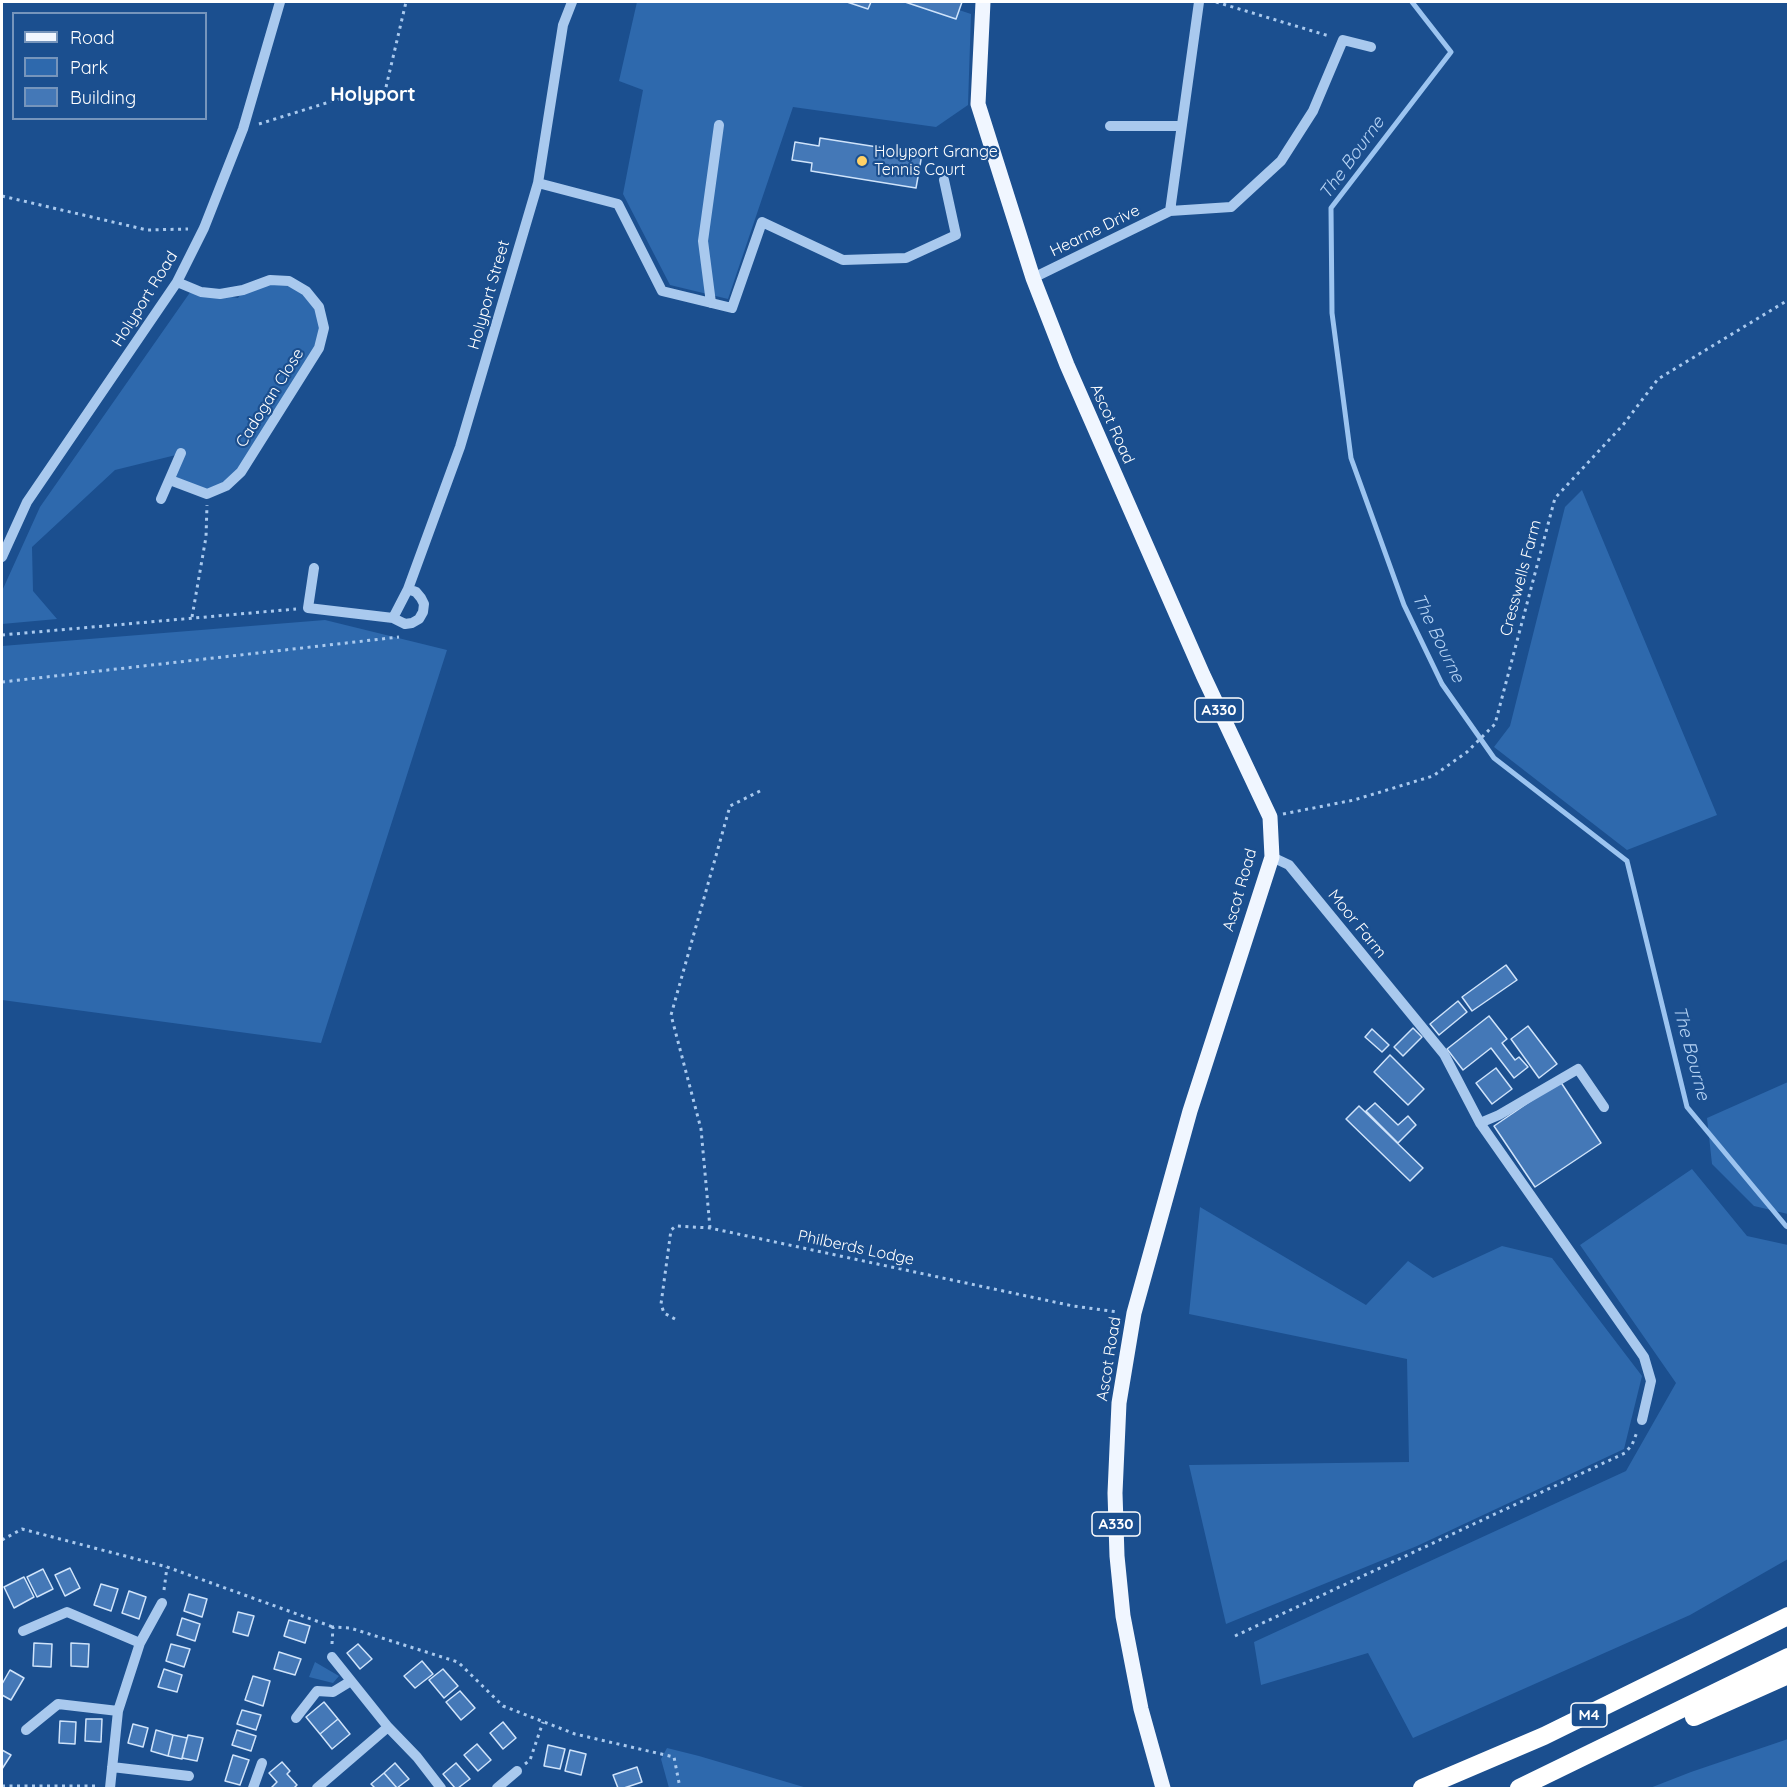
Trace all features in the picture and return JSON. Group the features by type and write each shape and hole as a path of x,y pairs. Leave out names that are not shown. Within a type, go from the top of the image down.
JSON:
{"highway":[{"name":"M4","path":"1747,1636 1788,1606"},
{"name":"M4","path":"1422,1788 1544,1736 1788,1616"},
{"name":"M4","path":"1519,1788 1788,1657"},
{"path":"1524,1788 1689,1720 1788,1675"}],"main road":[{"name":"Ascot Road","path":"983,2 978,104 1033,278 1067,365 1160,579 1270,816 1272,857 1193,1100 1134,1313 1123,1373 1117,1432 1115,1493 1117,1556 1128,1647 1141,1708 1163,1788"}],"street":[{"name":"Holyport Road","path":"2,557 27,502 177,282 204,228 243,129 280,2"},
{"name":"Holyport Street","path":"393,618 408,590 460,447 538,183 563,26 572,2"},
{"path":"1170,211 1199,2"},
{"path":"1343,40 1371,47"},
{"name":"Hearne Drive","path":"1033,278 1170,211 1231,207 1281,160 1313,111 1343,40"},
{"path":"711,303 703,241 719,125"},
{"path":"1110,126 1181,126"},
{"path":"538,183 618,204 662,291 732,308 762,222 843,260 906,258 956,235 944,180"},
{"name":"Cadogan Close","path":"177,282 201,292 220,294 243,290 270,280 289,281 306,291 320,307 324,328 319,348 241,472 226,486 207,494"},
{"path":"161,499 181,453"},
{"path":"170,480 207,494"},
{"path":"314,568 308,608 393,618 405,624 419,619 424,604 416,592 408,590"},
{"name":"Moor Farm","path":"1272,857 1289,865 1444,1054 1480,1123 1644,1357 1651,1381 1642,1420"},
{"path":"1480,1123 1499,1115 1578,1069 1604,1107"},
{"path":"110,1787 118,1711 140,1643 162,1603"},
{"path":"23,1630 67,1612 140,1643"},
{"path":"332,1657 441,1788"},
{"path":"296,1718 316,1692 333,1692 351,1681"},
{"path":"26,1730 58,1704 118,1711"},
{"path":"317,1788 388,1727"},
{"path":"253,1788 262,1763"},
{"path":"112,1767 189,1776"},
{"path":"497,1788 517,1771"}],"path":[{"path":"243,129 355,94 383,100 406,2"},
{"path":"1216,2 1343,40"},
{"path":"2,196 147,230 204,228"},
{"name":"Cresswells Farm","path":"1270,816 1354,800 1433,776 1474,745 1495,724 1555,498 1623,425 1658,379 1788,300"},
{"path":"192,618 206,537 207,494"},
{"path":"2,635 308,608"},
{"path":"2,682 401,637 405,624"},
{"path":"710,1228 701,1129 671,1016 730,806 764,789"},
{"name":"Philberds Lodge","path":"675,1319 664,1313 661,1305 671,1230 676,1226 710,1228 1073,1306 1134,1313"},
{"path":"1235,1636 1625,1453 1632,1446 1642,1420"},
{"path":"2,1540 22,1529 167,1567 333,1626 350,1628 458,1662 503,1706 574,1734 674,1757 680,1788"},
{"path":"162,1603 167,1567"},
{"path":"332,1657 333,1626"},
{"path":"517,1771 530,1760 543,1722"},
{"path":"2,1786 110,1787"}],"green space":[{"path":"637,2 935,2 971,14 968,105 936,127 793,107 728,299 670,285 623,194 643,90 619,81"},
{"path":"289,281 319,307 319,348 241,472 207,494 170,480 180,454 115,470 32,547 33,591 57,619 2,624 2,591 40,507 191,291 238,298 243,290"},
{"path":"1582,490 1717,815 1627,850 1494,747 1510,726 1565,507"},
{"path":"325,620 447,650 321,1043 2,1000 2,646"},
{"path":"1788,1082 1788,1214 1754,1206 1712,1164 1707,1118"},
{"path":"1692,1169 1747,1236 1788,1245 1788,1559 1690,1615 1413,1738 1368,1653 1261,1685 1254,1642 1626,1471 1676,1383 1580,1245"},
{"path":"1200,1207 1366,1305 1408,1261 1433,1278 1502,1246 1552,1258 1642,1376 1624,1449 1417,1546 1226,1624 1189,1465 1409,1462 1407,1359 1189,1314"},
{"path":"315,1662 339,1676 333,1683 309,1677"},
{"path":"1788,1739 1788,1788 1650,1788 1691,1772"},
{"path":"667,1748 807,1788 669,1788 661,1759"}],"building":[{"path":"847,2 871,2 868,9"},
{"path":"905,2 962,2 956,19"},
{"name":"Holyport Grange Tennis Court","path":"820,138 922,154 916,188 811,171 812,163 792,160 795,142 819,146"},
{"path":"1506,965 1517,980 1472,1011 1462,997"},
{"path":"1458,1001 1467,1012 1439,1035 1430,1024"},
{"path":"1489,1016 1507,1039 1502,1043 1515,1060 1519,1057 1528,1067 1514,1078 1491,1048 1463,1070 1447,1049"},
{"path":"1528,1026 1557,1064 1539,1078 1511,1039"},
{"path":"1413,1028 1422,1037 1403,1056 1394,1047"},
{"path":"1372,1029 1389,1045 1382,1052 1365,1037"},
{"path":"1390,1055 1424,1089 1408,1105 1374,1072"},
{"path":"1496,1068 1512,1089 1492,1104 1476,1083"},
{"path":"1560,1081 1601,1143 1535,1187 1494,1126"},
{"path":"1375,1103 1398,1125 1408,1116 1416,1125 1398,1143 1366,1111"},
{"path":"1359,1106 1423,1168 1410,1181 1346,1119"},
{"path":"70,1568 80,1588 65,1596 55,1575"},
{"path":"43,1569 53,1589 37,1597 27,1577"},
{"path":"24,1577 34,1597 14,1608 4,1587"},
{"path":"101,1584 118,1589 111,1611 94,1605"},
{"path":"129,1591 146,1597 139,1619 122,1613"},
{"path":"189,1594 207,1599 202,1617 184,1611"},
{"path":"238,1612 254,1616 248,1636 233,1632"},
{"path":"182,1618 200,1624 195,1641 177,1635"},
{"path":"289,1620 310,1626 305,1643 284,1636"},
{"path":"34,1643 52,1644 51,1667 33,1666"},
{"path":"71,1643 89,1644 88,1667 71,1666"},
{"path":"171,1644 190,1649 184,1667 166,1661"},
{"path":"358,1644 372,1659 360,1669 347,1653"},
{"path":"279,1652 301,1659 295,1675 274,1669"},
{"path":"422,1661 433,1674 415,1688 404,1676"},
{"path":"164,1669 182,1675 177,1692 158,1687"},
{"path":"443,1669 458,1686 444,1698 429,1680"},
{"path":"10,1670 24,1678 11,1700 2,1695 2,1684"},
{"path":"253,1676 270,1681 263,1706 245,1700"},
{"path":"460,1691 475,1708 461,1720 446,1702"},
{"path":"324,1702 338,1719 320,1734 306,1717"},
{"path":"242,1710 261,1715 256,1730 237,1724"},
{"path":"86,1719 102,1719 101,1742 85,1741"},
{"path":"338,1719 350,1734 332,1749 320,1734"},
{"path":"60,1721 76,1722 75,1744 59,1743"},
{"path":"503,1722 516,1738 503,1749 490,1733"},
{"path":"133,1724 148,1728 143,1747 128,1743"},
{"path":"156,1730 173,1735 168,1756 151,1751"},
{"path":"237,1730 256,1736 251,1751 232,1745"},
{"path":"173,1735 187,1738 182,1759 168,1756"},
{"path":"188,1735 203,1738 197,1761 182,1758"},
{"path":"477,1744 491,1760 478,1771 464,1755"},
{"path":"548,1745 565,1749 560,1769 544,1766"},
{"path":"2,1750 11,1755 2,1769"},
{"path":"570,1750 586,1754 581,1775 565,1771"},
{"path":"233,1755 249,1760 240,1785 225,1781"},
{"path":"282,1762 290,1771 287,1774 297,1785 294,1788 271,1788 277,1782 269,1773"},
{"path":"395,1763 409,1779 397,1788 384,1773"},
{"path":"456,1763 470,1779 458,1788 455,1788 443,1774"},
{"path":"637,1767 642,1782 618,1788 613,1775"},
{"path":"384,1773 397,1788 375,1788 371,1784"}],"waterway":[{"name":"The Bourne","path":"1412,2 1451,52 1331,208 1332,313 1351,458 1404,605 1442,684 1494,758 1627,861 1687,1107 1788,1227"}],"place":[{"name":"Holyport Grange Tennis Court","path":"862,161"}],"district":[{"name":"Holyport","path":"373,95"}]}
